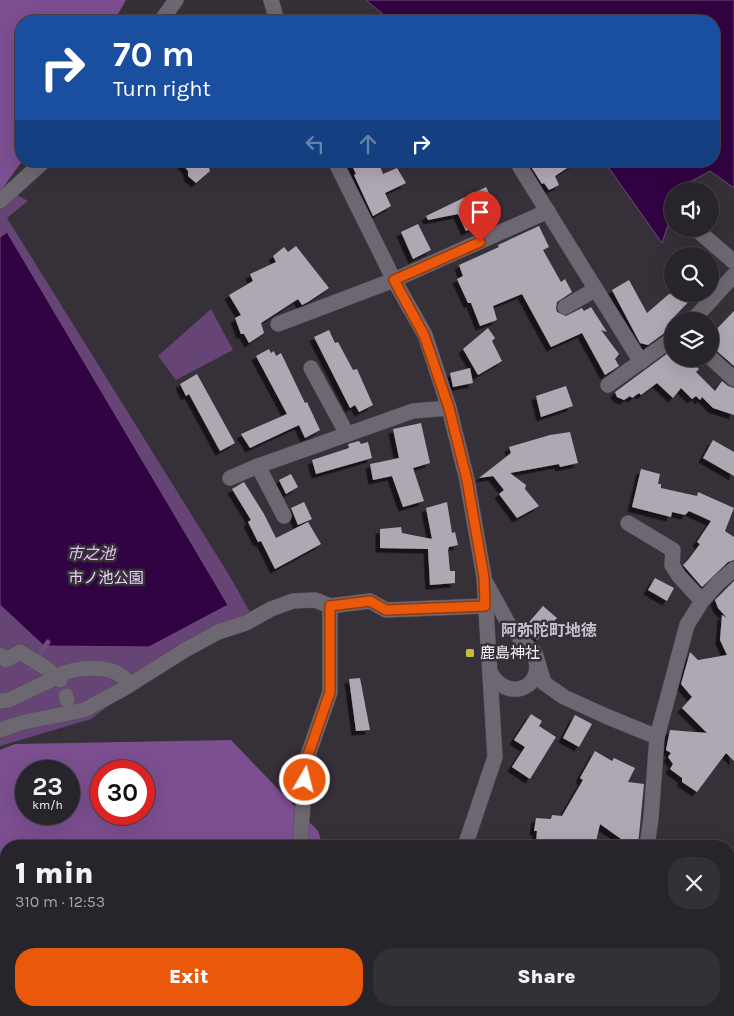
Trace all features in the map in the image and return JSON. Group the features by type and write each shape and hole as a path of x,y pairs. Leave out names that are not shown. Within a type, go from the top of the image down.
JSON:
{"street":[{"path":"165,15 176,0"},
{"path":"271,0 275,15"},
{"path":"0,201 37,167"},
{"path":"338,167 394,280 424,335 449,408 467,480 484,577 495,758 468,840"},
{"path":"520,167 641,362"},
{"path":"278,324 394,280 548,212"},
{"path":"704,237 734,262"},
{"path":"700,312 734,275"},
{"path":"565,307 596,289"},
{"path":"608,385 664,345"},
{"path":"719,365 734,379"},
{"path":"312,367 347,434"},
{"path":"230,478 413,410 449,408"},
{"path":"258,466 284,516"},
{"path":"628,523 673,550 672,564 679,576 702,601"},
{"path":"647,840 651,818 657,737 687,625 702,601 734,569"},
{"path":"484,577 490,592 508,623 535,653 544,683 564,697 657,737"},
{"path":"0,730 24,722 84,710 218,632 246,623 271,609 293,601 315,600 330,606 370,601 386,610 485,606"},
{"path":"300,840 306,761 330,692 330,606"},
{"path":"490,672 497,684 505,688 515,691 524,687 534,677 537,667 530,649"},
{"path":"2,659 20,652 54,675"},
{"path":"0,701 9,700 51,680 54,675 86,668 114,672 122,676 130,684"}],"green space":[{"name":"市之池","path":"0,186 28,201 7,218 229,575 255,621 228,633 123,695 91,719 0,746"},
{"path":"211,309 233,350 176,380 158,356"}],"shaded area":[{"path":"0,0 126,0 117,15 15,15 15,167 18,167 0,192"},
{"path":"231,740 318,831 321,840 0,840 0,750 15,744"}],"water":[{"path":"366,0 734,0 734,188 710,171 690,182 664,182 664,237 662,243 608,167 720,167 720,15 384,15"},
{"name":"市之池","path":"7,232 228,605 149,647 44,646 0,605 0,237"}],"building":[{"path":"185,167 209,167 210,171 196,183 188,176 188,171"},
{"path":"353,167 380,167 383,174 397,168 406,183 385,193 391,206 373,216 354,175 356,174"},
{"path":"531,167 569,167 555,176 559,185 549,190 544,183 542,184"},
{"path":"486,187 500,215 466,231 458,214 428,220 426,216"},
{"path":"418,224 431,250 413,259 401,232"},
{"path":"539,226 549,247 543,250 561,282 565,279 572,292 557,302 557,312 566,316 582,308 584,311 591,307 607,332 601,330 619,354 615,359 619,366 605,375 582,333 551,347 522,294 493,306 497,320 480,326 471,303 468,303 457,279 463,276 459,265"},
{"path":"296,246 329,288 302,305 298,299 261,323 264,333 249,343 244,334 241,334 235,318 241,315 229,295 253,281 250,274 276,262 273,256 284,247 288,252"},
{"path":"629,280 647,313 664,298 664,302 688,302 679,312 664,312 664,333 648,345 640,343 612,290"},
{"path":"734,311 734,366 719,353 719,327"},
{"path":"488,328 495,338 492,341 502,361 478,375 463,349"},
{"path":"329,330 335,343 338,342 353,370 357,369 373,405 359,412 355,405 350,408 314,337"},
{"path":"269,349 271,353 274,351 276,356 281,353 320,430 305,438 299,425 250,448 241,434 287,414 256,356"},
{"path":"664,356 664,367 697,367 699,369 696,372 715,391 722,381 734,388 734,415 713,408 702,397 700,400 696,396 692,399 681,388 673,398 657,383 641,395 639,393 632,398 630,396 624,400 617,397 615,392"},
{"path":"470,368 473,383 453,387 450,373"},
{"path":"197,374 235,443 220,451 189,394 186,396 180,384"},
{"path":"566,386 573,406 541,417 536,396"},
{"path":"421,423 430,463 413,468 424,501 403,507 392,476 373,480 370,464 399,458 393,429"},
{"path":"570,432 578,463 560,467 559,464 510,473 526,485 525,489 539,506 517,518 499,494 504,490 493,476 479,478 511,453 509,447 550,435"},
{"path":"713,440 734,452 734,476 703,458"},
{"path":"359,441 361,444 368,442 372,458 316,474 312,460 349,448 348,444"},
{"path":"641,469 660,474 658,484 661,484 661,488 697,496 698,492 734,508 725,531 734,537 734,560 728,562 702,587 683,565 700,544 697,542 711,521 689,511 685,515 672,512 671,517 632,507"},
{"path":"291,474 298,487 286,494 279,480"},
{"path":"244,482 276,538 308,522 321,544 275,569 261,541 258,542 248,522 251,520 232,489"},
{"path":"304,502 312,519 298,525 291,508"},
{"path":"447,502 452,533 455,532 458,545 449,547 448,550 450,571 455,571 455,583 430,585 428,549 380,548 380,529 401,527 402,533 432,539 426,508"},
{"path":"655,578 674,588 667,601 648,590"},
{"path":"734,581 734,761 726,753 697,792 682,782 682,778 670,769 673,764 668,757 671,753 666,750 670,730 707,733 682,708 692,697 681,684 690,652 698,660 727,655 720,640 722,615 727,618 718,608 715,600"},
{"path":"543,606 557,618 537,640 524,628"},
{"path":"360,678 370,730 356,731 349,679"},
{"path":"531,714 542,721 539,726 556,737 530,779 512,767 525,747 514,740"},
{"path":"575,715 592,724 579,747 563,738"},
{"path":"595,751 612,761 614,758 635,768 628,782 644,784 639,840 623,840 600,824 596,840 536,840 537,831 534,831 536,818 551,819 552,815 562,816 583,780 580,778"}],"waterway":[{"path":"30,668 48,642"}],"place":[{"name":"鹿島神社","path":"470,653"}],"district":[{"name":"阿弥陀町地徳","path":"549,630"}],"route":[{"path":"305,780 306,761 330,692 330,606 370,601 386,610 485,606 484,577 467,480 449,408 424,335 394,280 480,242"}],"park label":[{"name":"市ノ池公園","path":"106,578"}]}
